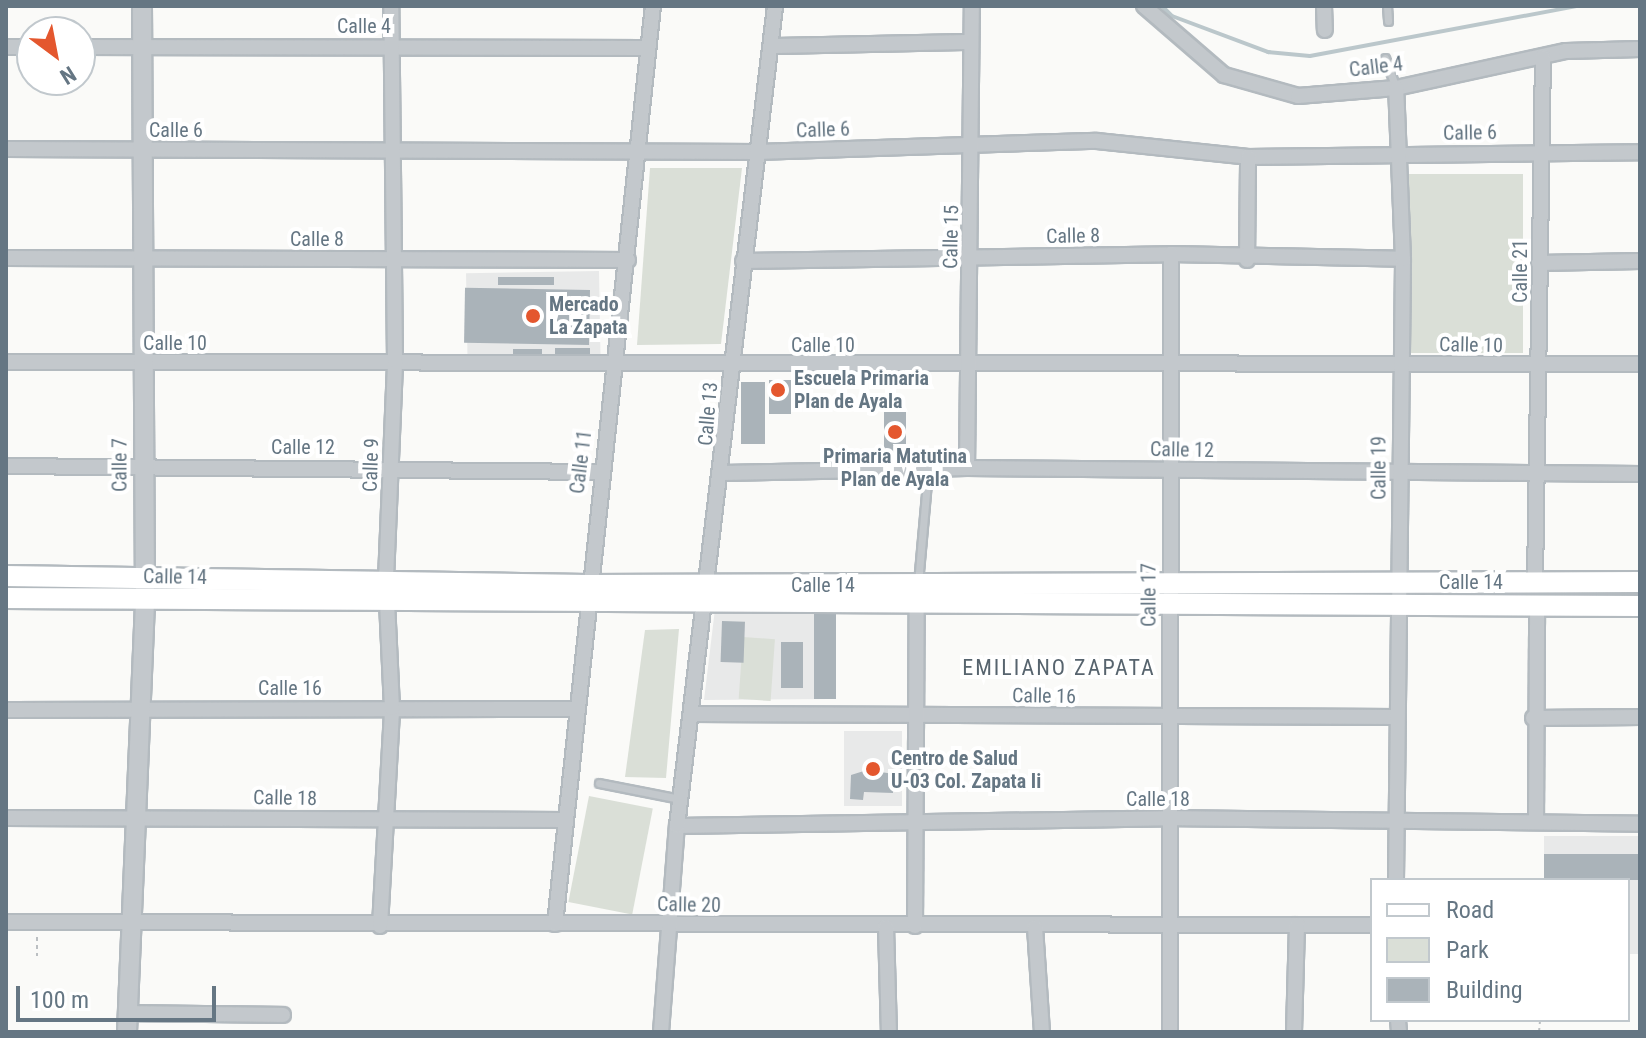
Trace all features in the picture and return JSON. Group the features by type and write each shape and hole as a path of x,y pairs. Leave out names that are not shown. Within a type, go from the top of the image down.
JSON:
{"main road":[{"name":"Calle 14","path":"6,576 386,579 587,594"},
{"name":"Calle 14","path":"6,598 387,601 587,594 1402,592 1535,582 1640,582"},
{"name":"Calle 14","path":"1402,592 1537,605 1640,606"}],"street":[{"name":"Calle 7","path":"131,922 145,599 141,467 142,6"},
{"name":"Calle 9","path":"380,926 392,708 386,579 395,360 391,6"},
{"name":"Calle 11","path":"555,924 574,709 600,472 628,260 653,6"},
{"name":"Calle 13","path":"677,826 723,473 743,261 775,6"},
{"name":"Calle 15","path":"967,468 971,364 972,6"},
{"name":"Calle 4","path":"1144,6 1192,53 1258,89 1298,96 1396,88 1543,57 1640,49"},
{"path":"1324,6 1325,30"},
{"path":"771,46 970,42"},
{"name":"Calle 4","path":"96,47 647,48"},
{"name":"Calle 21","path":"1535,582 1543,57"},
{"name":"Calle 19","path":"1396,88 1403,259 1397,475 1402,592 1395,717 1396,878"},
{"name":"Calle 6","path":"6,149 757,152 1097,141 1248,157 1640,152"},
{"path":"1247,260 1248,157"},
{"name":"Calle 8","path":"743,261 1171,254 1247,260 1403,259"},
{"name":"Calle 17","path":"1170,1032 1167,718 1171,254"},
{"name":"Calle 8","path":"6,258 628,260"},
{"path":"1539,263 1640,261"},
{"name":"Calle 10","path":"6,362 395,360 613,368 971,364 1640,364"},
{"name":"Calle 12","path":"6,466 391,467 600,472"},
{"name":"Calle 12","path":"723,473 967,468 1537,477 1640,474"},
{"path":"915,926 918,594"},
{"path":"1536,822 1533,718 1537,605"},
{"name":"Calle 16","path":"6,710 141,707 574,709"},
{"name":"Calle 16","path":"692,714 1395,717"},
{"path":"1533,718 1640,717"},
{"name":"Calle 18","path":"6,818 564,820"},
{"name":"Calle 18","path":"677,826 1170,818 1640,824"},
{"path":"661,1032 677,826"},
{"name":"Calle 20","path":"6,922 380,926 1370,925"},
{"path":"131,922 127,1023 283,1015"},
{"path":"1294,1032 1297,925"},
{"path":"886,927 889,1032"},
{"path":"1035,927 1042,1032"}],"lane":[{"path":"1387,6 1388,21"},
{"name":"Calle 19","path":"1385,58 1396,88"},
{"path":"918,594 928,471"},
{"path":"599,783 680,799"}],"path":[{"path":"37,922 37,956"}],"shaded area":[{"name":"Mercado La Zapata","path":"599,271 601,359 468,361 466,273"},
{"path":"715,609 836,610 830,699 704,700"},
{"name":"Centro de Salud U-03 Col. Zapata Ii","path":"844,731 902,731 902,806 844,806"},
{"path":"1544,836 1640,836 1640,954 1630,954 1630,878 1544,878"}],"green space":[{"path":"650,168 742,168 721,344 637,345"},
{"path":"1409,174 1523,174 1523,353 1409,353"},
{"path":"679,629 666,778 625,777 645,630"},
{"path":"743,637 775,639 771,701 739,699"},
{"path":"589,796 653,808 632,914 568,902"}],"building":[{"path":"498,277 554,277 554,285 498,285"},
{"path":"465,288 590,290 589,345 464,343"},
{"path":"555,348 590,348 590,357 555,357"},
{"path":"513,349 542,349 542,358 513,358"},
{"path":"769,380 791,380 791,414 769,414"},
{"path":"741,382 765,382 765,444 741,444"},
{"name":"Primaria Matutina Plan de Ayala","path":"884,408 906,408 906,456 884,456"},
{"path":"814,610 836,610 836,699 814,699"},
{"path":"722,621 745,622 744,663 721,662"},
{"path":"781,642 803,642 803,688 781,688"},
{"path":"867,770 894,774 893,793 864,792 863,800 850,799 851,775"},
{"path":"1544,854 1640,854 1640,880 1544,878"}],"waterway":[{"path":"1162,6 1172,16 1268,52 1310,56 1576,6"}],"place":[{"name":"Mercado La Zapata","path":"533,316"},
{"name":"Escuela Primaria Plan de Ayala","path":"778,390"},
{"name":"Primaria Matutina Plan de Ayala","path":"895,432"},
{"name":"Centro de Salud U-03 Col. Zapata Ii","path":"873,769"}],"district":[{"name":"EMILIANO ZAPATA","path":"1059,668"}]}
